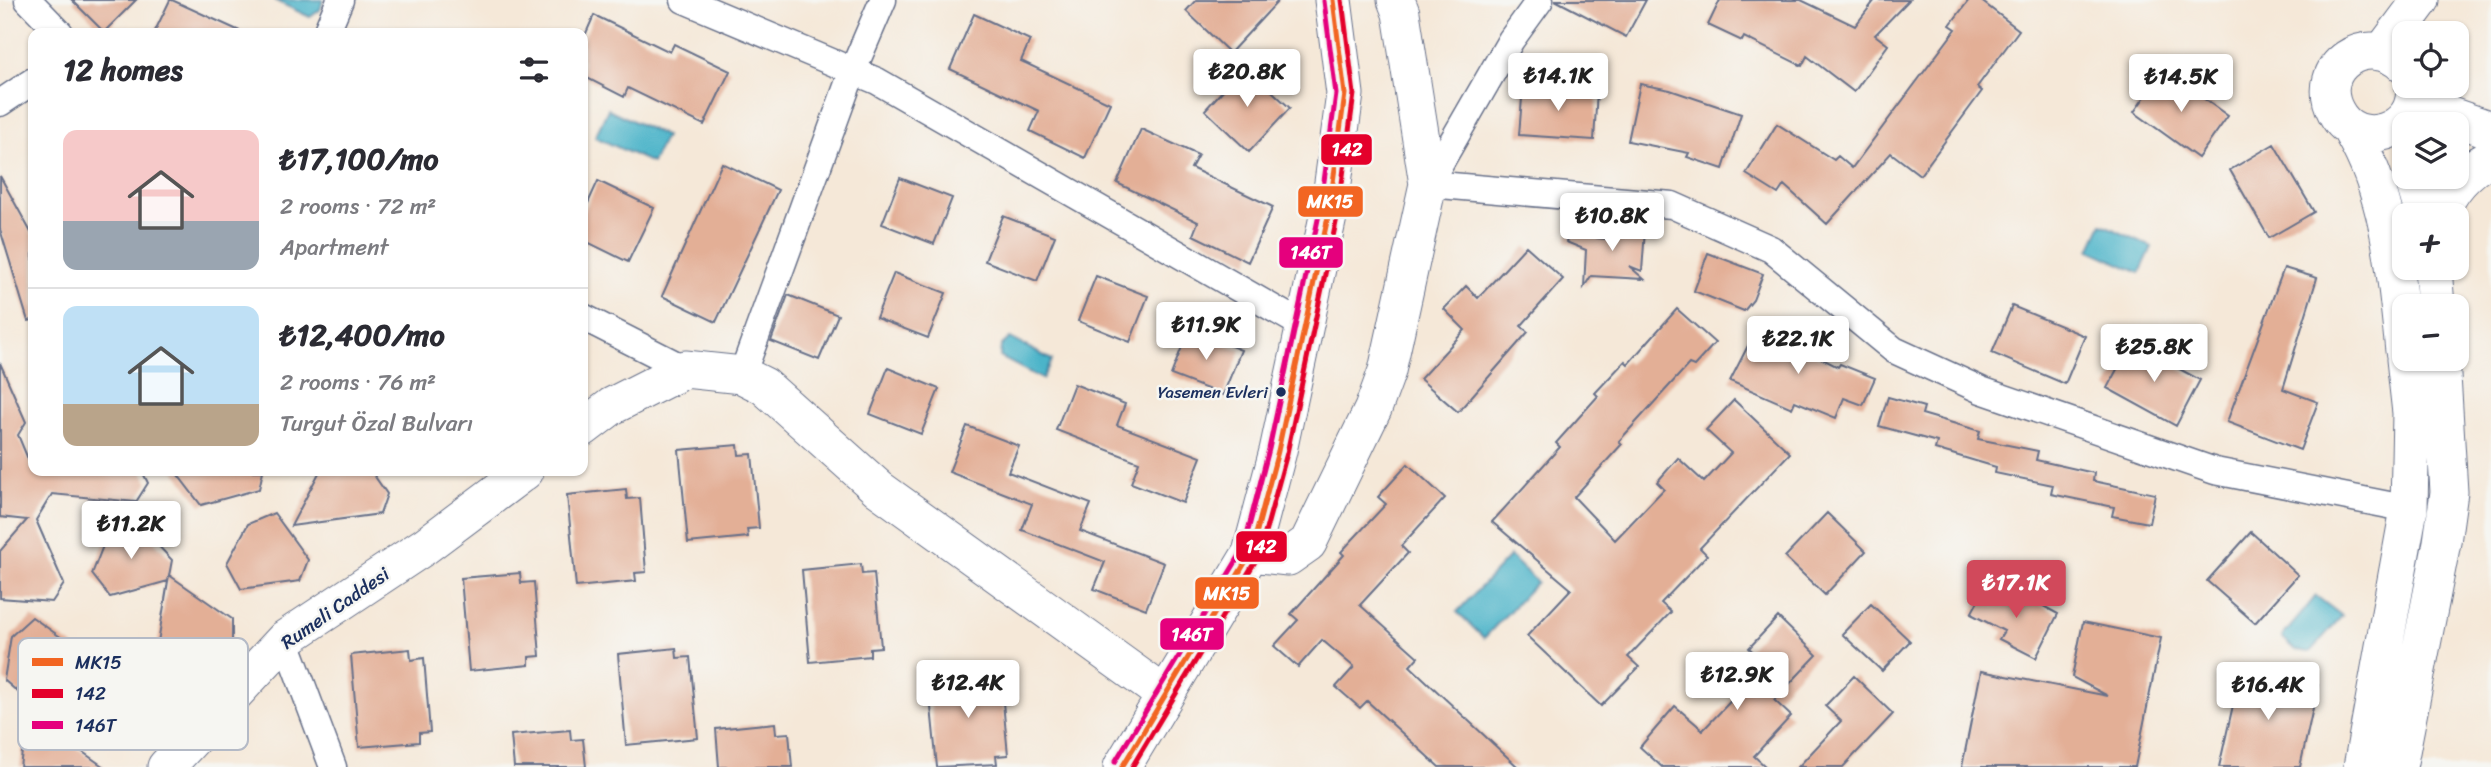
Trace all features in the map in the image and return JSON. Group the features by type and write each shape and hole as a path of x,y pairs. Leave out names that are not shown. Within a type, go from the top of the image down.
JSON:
{"street":[{"path":"28,0 55,28"},
{"path":"328,28 340,0"},
{"path":"684,0 853,70 1304,326"},
{"path":"742,375 853,70 884,0"},
{"path":"1122,767 1251,553 1329,212 1345,93 1333,0"},
{"path":"1396,0 1401,13 1427,184"},
{"path":"1251,553 1288,557 1303,550 1314,534 1373,409 1387,372 1427,184 1511,40 1540,0"},
{"path":"2411,21 2421,0"},
{"path":"2392,58 2356,53 2343,61 2335,72 2330,87 2336,114 2352,132 2367,157 2381,201 2398,294"},
{"path":"0,103 28,83"},
{"path":"2352,132 2373,135 2392,124"},
{"path":"2469,126 2491,130"},
{"path":"2447,203 2457,184 2470,170 2491,157"},
{"path":"1427,184 1672,205 1771,249 1894,350 1981,390 2215,471 2409,509"},
{"path":"588,320 685,369 742,375 764,386 879,489 1165,695"},
{"path":"588,424 612,406 685,369"},
{"path":"2362,767 2409,509 2411,413 2406,371"},
{"path":"2398,767 2442,542 2449,492 2442,371"},
{"name":"Rumeli Caddesi","path":"248,679 285,639 425,546 518,476"},
{"path":"285,639 333,767"},
{"name":"Rumeli Caddesi","path":"166,767 182,750"}],"water":[{"path":"274,0 323,0 320,10 310,17"},
{"path":"608,109 665,136 652,163 595,137"},
{"path":"2102,224 2152,247 2140,273 2090,250"},
{"path":"1010,338 1052,360 1042,379 1000,357 1001,346"},
{"path":"1510,556 1537,582 1484,638 1457,612"},
{"path":"2316,596 2342,616 2310,652 2296,650 2282,637"}],"building":[{"path":"72,0 136,0 108,28 100,28"},
{"path":"172,0 233,28 156,28"},
{"path":"1196,0 1279,0 1230,53 1186,11"},
{"path":"1555,0 1646,0 1626,37"},
{"path":"1720,0 1801,0 1855,26 1875,0 1909,0 1875,35 1888,45 1854,92 1807,56 1802,66 1744,37 1742,41 1708,25"},
{"path":"1969,0 1980,0 2019,30 1977,87 1982,91 1920,175 1891,153 1827,224 1784,185 1778,194 1746,174 1777,124 1834,160 1838,156 1852,168 1956,29 1950,25"},
{"path":"974,14 1030,40 1021,61 1110,103 1085,158 1030,131 1039,111 950,69"},
{"path":"594,15 670,52 674,44 730,71 704,125 628,88 624,97 588,79 588,29"},
{"path":"1245,66 1290,108 1249,152 1205,110"},
{"path":"2164,70 2228,116 2198,158 2134,112"},
{"path":"1640,84 1670,90 1741,114 1723,169 1687,157 1689,153 1628,141"},
{"path":"1523,86 1597,91 1594,140 1519,135"},
{"path":"1141,129 1198,155 1191,168 1273,207 1248,262 1193,235 1198,222 1117,183"},
{"path":"2274,144 2314,212 2269,238 2230,170"},
{"path":"722,163 778,190 716,322 662,296"},
{"path":"0,176 28,227 28,321 0,229"},
{"path":"900,178 952,198 934,244 882,224"},
{"path":"598,181 654,208 628,262 588,242 588,203"},
{"path":"1003,216 1055,236 1037,281 985,261"},
{"path":"1610,228 1645,230 1642,271 1629,266 1644,279 1591,276 1584,287 1586,250 1566,242 1568,234 1587,236 1588,229 1597,238 1608,239"},
{"path":"1526,246 1563,279 1521,326 1528,332 1458,412 1420,379 1465,330 1444,309 1466,286 1478,298"},
{"path":"1708,253 1763,274 1753,300 1744,311 1694,291"},
{"path":"2284,268 2317,278 2283,389 2318,402 2300,450 2227,422"},
{"path":"894,273 946,293 928,338 876,318"},
{"path":"1096,276 1148,296 1130,342 1078,321"},
{"path":"788,295 838,315 819,360 771,341"},
{"path":"2012,306 2085,336 2065,384 1992,353"},
{"path":"1677,309 1715,343 1694,366 1689,364 1619,441 1622,444 1574,497 1615,540 1664,489 1657,482 1678,458 1704,482 1731,453 1706,430 1734,400 1790,453 1700,548 1707,555 1661,603 1671,612 1628,657 1639,667 1601,706 1527,636 1571,589 1492,522 1560,447 1556,443 1598,396 1595,393 1625,361 1628,364"},
{"path":"1758,326 1838,367 1840,364 1875,378 1863,405 1844,398 1836,418 1795,401 1792,408 1730,381"},
{"path":"1189,329 1241,350 1223,395 1171,375"},
{"path":"2131,343 2200,380 2176,426 2107,388"},
{"path":"0,363 26,422 18,435 28,459 28,476 144,476 148,483 136,502 52,494 36,520 64,584 52,602 0,598 0,551 27,520 0,517"},
{"path":"888,368 939,389 921,434 870,414"},
{"path":"1074,384 1125,404 1117,425 1201,457 1183,503 1131,483 1139,462 1056,430"},
{"path":"1888,397 1924,407 1922,414 1980,431 1978,439 2038,451 2036,460 2094,473 2093,481 2155,494 2149,523 2112,516 2114,507 2051,494 2053,485 1995,473 1996,467 1935,449 1937,442 1879,426"},
{"path":"967,426 1019,446 1008,472 1091,504 1080,531 1164,563 1146,609 1094,589 1105,562 1022,530 1032,504 949,472"},
{"path":"738,445 739,455 752,454 759,528 747,529 748,537 688,543 679,450"},
{"path":"1408,464 1445,498 1401,546 1408,553 1360,605 1418,657 1410,666 1518,767 1439,767 1367,701 1360,708 1336,687 1354,667 1322,640 1298,667 1274,646 1298,620 1291,614 1344,555 1341,552 1386,504 1378,497"},
{"path":"179,476 262,476 259,489 201,505"},
{"path":"317,476 374,476 387,494 380,514 291,526"},
{"path":"626,489 627,499 640,498 646,572 635,573 636,581 576,587 567,495"},
{"path":"274,513 308,560 300,581 241,589 227,563 248,524"},
{"path":"1827,513 1866,551 1825,595 1785,557"},
{"path":"132,518 172,560 168,581 110,597 92,574 108,533"},
{"path":"2251,532 2298,575 2255,623 2207,581"},
{"path":"861,564 862,574 874,573 881,647 870,648 870,656 810,662 802,570"},
{"path":"520,573 521,583 534,582 540,656 529,657 529,665 469,671 461,578"},
{"path":"169,575 232,619 232,638 159,638"},
{"path":"1986,586 2017,602 2021,594 2058,614 2036,658 1999,639 2004,631 1971,614"},
{"path":"1871,604 1910,641 1882,671 1842,634"},
{"path":"32,617 62,638 18,638 18,692 4,680 11,636"},
{"path":"1778,617 1817,655 1774,700 1791,716 1754,756 1766,767 1662,767 1640,747 1675,706 1703,730 1766,664 1749,648"},
{"path":"2083,622 2161,638 2135,767 1962,767 1981,671 2108,696 2072,677"},
{"path":"676,648 677,658 690,657 698,738 626,745 618,654"},
{"path":"410,649 411,660 424,658 430,732 419,733 419,742 359,747 351,655"},
{"path":"2241,670 2318,685 2300,767 2219,767"},
{"path":"987,672 988,682 1001,681 1008,755 996,756 997,764 937,767 928,677"},
{"path":"1854,676 1893,714 1843,767 1798,767 1841,721 1825,706"},
{"path":"775,723 776,734 789,733 792,767 719,767 716,729"},
{"path":"570,730 571,740 583,739 586,767 514,767 511,735"},
{"path":"22,750 80,750 104,767 20,767"}],"transit line":[{"name":"MK15","path":"1122,767 1251,553 1278,451 1329,212 1345,94 1333,0"},
{"name":"142","path":"1132,767 1259,555 1287,453 1338,213 1354,94 1342,0"},
{"name":"146T","path":"1115,762 1243,550 1269,449 1320,210 1336,94 1324,1"}],"place":[{"name":"Yasemen Evleri","path":"1281,392"}]}
